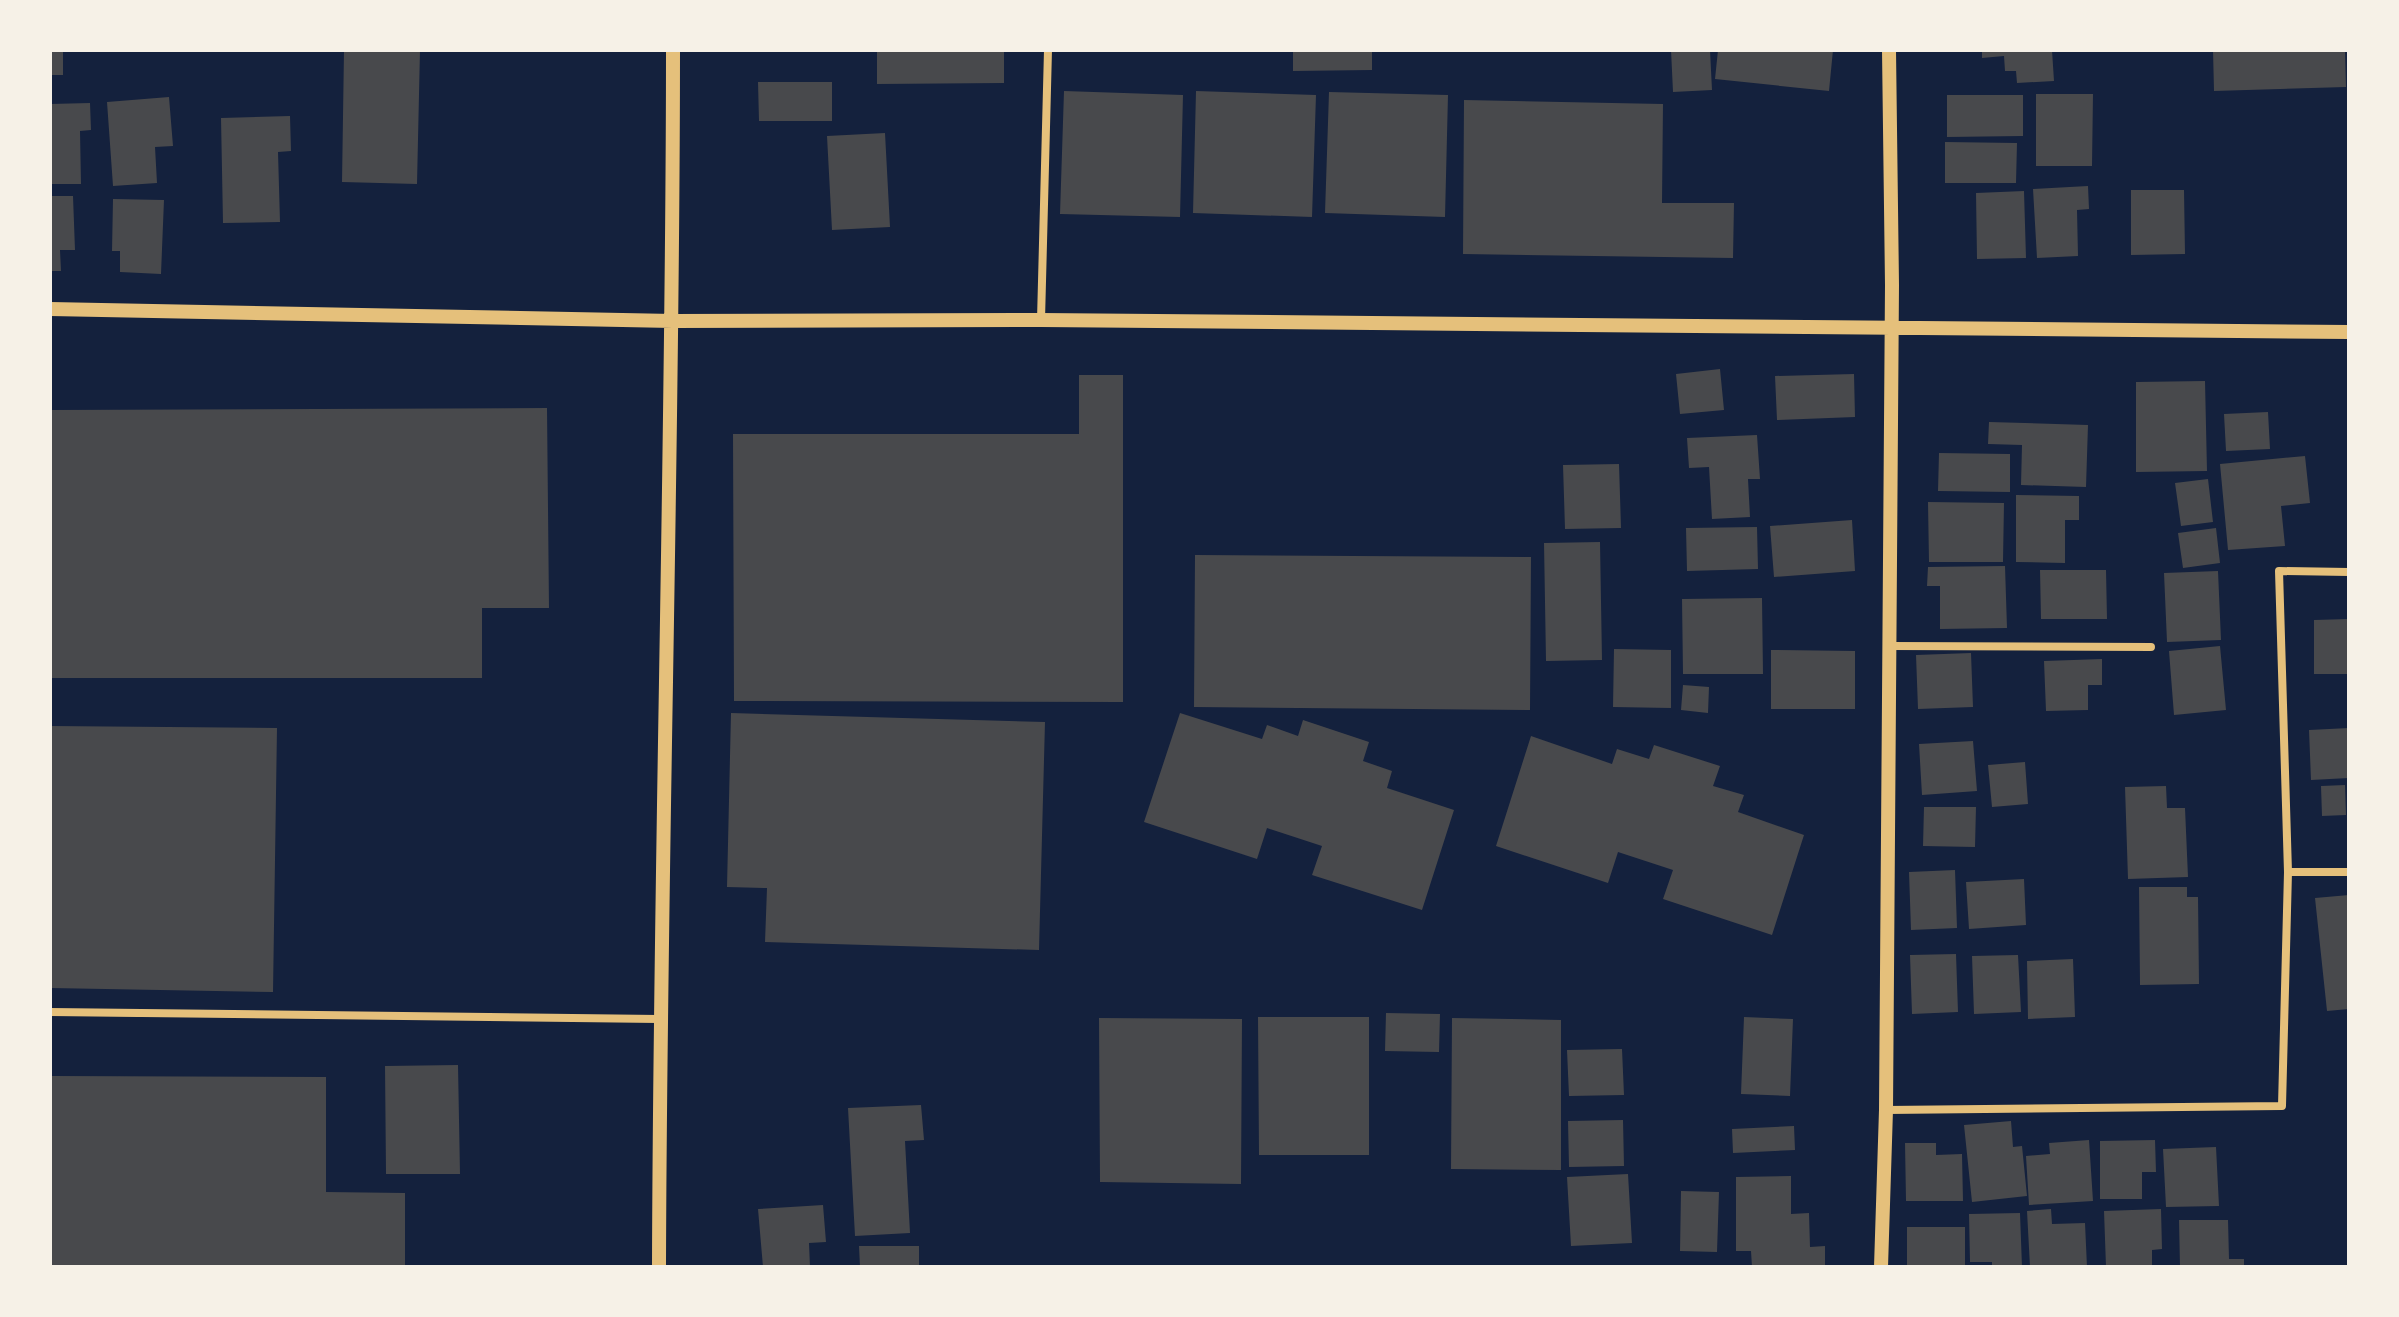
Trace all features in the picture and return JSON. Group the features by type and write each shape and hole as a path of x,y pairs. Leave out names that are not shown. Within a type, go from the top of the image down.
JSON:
{"street":[{"path":"659,1267 659,1019 673,321 673,50"},
{"path":"1041,320 1048,50"},
{"path":"1881,1267 1886,1110 1891,327 1889,50"},
{"path":"50,309 673,321 1041,320 2349,332"},
{"path":"1886,1110 2282,1106 2288,872 2279,571 2349,572"},
{"path":"1888,646 2151,647"},
{"path":"2288,872 2349,872"},
{"path":"50,1012 659,1019"}],"building":[{"path":"344,50 420,50 417,184 342,182"},
{"path":"877,50 1004,50 1004,83 877,84"},
{"path":"1293,50 1372,50 1372,70 1293,71"},
{"path":"1671,50 1710,50 1712,90 1673,92"},
{"path":"1718,50 1833,50 1829,91 1715,79"},
{"path":"1982,50 2052,50 2054,81 2017,83 2016,71 2005,71 2004,56 1982,58"},
{"path":"2213,50 2345,50 2346,87 2214,91"},
{"path":"50,51 63,51 63,75 50,75"},
{"path":"758,82 832,82 832,121 759,121"},
{"path":"1064,91 1183,95 1180,217 1060,214"},
{"path":"1196,91 1316,95 1312,217 1193,213"},
{"path":"1329,92 1448,95 1445,217 1325,213"},
{"path":"2036,94 2093,94 2092,166 2036,166"},
{"path":"1947,95 2023,95 2023,136 1947,137"},
{"path":"169,97 173,146 155,147 157,183 113,186 107,102"},
{"path":"1464,100 1663,104 1662,203 1734,203 1733,258 1463,254"},
{"path":"90,103 91,130 80,131 81,184 50,184 50,104"},
{"path":"290,116 291,151 278,152 280,222 223,223 221,118"},
{"path":"885,133 890,227 832,230 827,136"},
{"path":"1945,142 2017,143 2016,183 1945,183"},
{"path":"2088,186 2089,209 2077,210 2078,256 2037,258 2033,189"},
{"path":"2131,190 2184,190 2185,254 2131,255"},
{"path":"2024,191 2026,258 1977,259 1976,193"},
{"path":"50,196 73,196 75,250 60,250 61,271 50,271"},
{"path":"113,199 164,200 161,274 120,272 120,251 112,251"},
{"path":"1720,369 1724,410 1680,414 1676,374"},
{"path":"1854,374 1855,417 1777,420 1775,376"},
{"path":"1079,375 1123,375 1123,702 734,701 733,434 1079,434"},
{"path":"2205,381 2207,471 2136,472 2136,382"},
{"path":"547,408 549,608 482,608 482,678 50,678 50,410"},
{"path":"2268,412 2270,449 2226,451 2224,414"},
{"path":"1989,422 2088,425 2086,487 2021,485 2022,445 1988,444"},
{"path":"1757,435 1760,479 1748,479 1750,517 1712,519 1709,467 1689,468 1687,438"},
{"path":"1939,453 2010,454 2010,492 1938,491"},
{"path":"2305,456 2310,503 2281,506 2285,546 2228,550 2220,464"},
{"path":"1619,464 1621,528 1565,529 1563,465"},
{"path":"2208,479 2213,522 2181,526 2175,483"},
{"path":"2016,495 2079,496 2079,520 2065,520 2065,563 2016,562"},
{"path":"1928,502 2004,503 2003,562 1929,562"},
{"path":"1852,520 1855,571 1774,577 1770,526"},
{"path":"1757,527 1758,569 1687,571 1686,528"},
{"path":"2216,528 2220,563 2183,568 2178,533"},
{"path":"1600,542 1602,660 1546,661 1544,543"},
{"path":"1195,555 1531,557 1530,710 1194,707"},
{"path":"2005,566 2007,628 1940,629 1940,586 1927,586 1928,567"},
{"path":"2040,570 2106,570 2107,619 2041,619"},
{"path":"2218,571 2221,640 2167,642 2164,573"},
{"path":"1762,598 1763,674 1683,674 1682,599"},
{"path":"2349,619 2349,674 2314,674 2314,620"},
{"path":"2220,646 2226,710 2174,715 2169,651"},
{"path":"1614,649 1671,650 1671,708 1613,707"},
{"path":"1771,650 1855,651 1855,709 1771,709"},
{"path":"1971,653 1973,707 1918,709 1916,655"},
{"path":"2102,659 2102,685 2088,685 2088,710 2046,711 2044,661"},
{"path":"1683,685 1709,687 1708,713 1681,710"},
{"path":"731,713 1045,722 1039,950 765,942 767,888 727,887"},
{"path":"1180,713 1262,739 1267,725 1298,736 1303,720 1369,742 1363,761 1392,771 1387,788 1454,810 1422,910 1312,875 1322,846 1267,828 1257,859 1144,822"},
{"path":"50,726 277,728 273,992 50,988"},
{"path":"2349,728 2349,778 2311,780 2309,730"},
{"path":"1531,736 1612,764 1617,749 1649,759 1654,745 1720,766 1713,786 1744,795 1738,812 1804,835 1772,935 1663,899 1673,870 1618,852 1608,883 1496,846"},
{"path":"1973,741 1977,791 1922,795 1919,744"},
{"path":"2025,762 2028,804 1992,807 1988,765"},
{"path":"2345,785 2346,815 2322,816 2321,786"},
{"path":"2166,786 2167,808 2185,808 2188,877 2128,879 2125,787"},
{"path":"1924,807 1976,807 1975,847 1923,846"},
{"path":"1955,870 1957,928 1911,930 1909,872"},
{"path":"2024,879 2026,925 1969,929 1966,882"},
{"path":"2139,887 2187,887 2187,897 2198,897 2199,984 2140,985"},
{"path":"2349,895 2349,1009 2327,1011 2315,898"},
{"path":"1956,954 1958,1012 1912,1014 1910,955"},
{"path":"2018,955 2021,1012 1974,1014 1972,956"},
{"path":"2073,959 2075,1017 2028,1019 2027,961"},
{"path":"1386,1013 1440,1014 1439,1052 1385,1051"},
{"path":"1258,1017 1369,1017 1369,1155 1259,1155"},
{"path":"1744,1017 1793,1019 1790,1096 1741,1094"},
{"path":"1099,1018 1242,1019 1241,1184 1100,1182"},
{"path":"1452,1018 1561,1020 1561,1170 1451,1169"},
{"path":"1622,1049 1624,1095 1569,1096 1567,1050"},
{"path":"458,1065 460,1174 386,1174 385,1066"},
{"path":"50,1076 326,1077 326,1192 405,1193 405,1267 50,1267"},
{"path":"921,1105 924,1140 905,1141 910,1233 855,1236 848,1108"},
{"path":"1623,1120 1624,1166 1569,1167 1568,1121"},
{"path":"2011,1121 2013,1147 2022,1146 2027,1196 1972,1202 1964,1125"},
{"path":"1794,1126 1795,1150 1733,1153 1732,1129"},
{"path":"2089,1140 2093,1201 2029,1205 2026,1156 2050,1154 2049,1143"},
{"path":"2155,1140 2156,1172 2142,1172 2142,1199 2100,1199 2100,1141"},
{"path":"1905,1143 1936,1143 1936,1155 1962,1154 1963,1201 1906,1201"},
{"path":"2216,1147 2219,1206 2166,1207 2163,1149"},
{"path":"1628,1174 1632,1243 1571,1246 1567,1177"},
{"path":"1791,1176 1791,1214 1809,1213 1810,1247 1825,1246 1825,1267 1752,1267 1751,1251 1736,1251 1736,1177"},
{"path":"1681,1191 1719,1192 1717,1252 1680,1251"},
{"path":"823,1205 826,1242 809,1243 810,1267 763,1267 758,1209"},
{"path":"2051,1209 2052,1224 2085,1223 2087,1267 2030,1267 2027,1211"},
{"path":"2161,1209 2162,1249 2152,1250 2152,1267 2106,1267 2104,1211"},
{"path":"2020,1213 2022,1267 1992,1267 1992,1262 1970,1262 1969,1214"},
{"path":"2179,1220 2228,1220 2229,1259 2244,1259 2244,1267 2180,1267"},
{"path":"1907,1227 1965,1227 1965,1267 1907,1267"},
{"path":"859,1246 919,1246 919,1267 860,1267"}]}
